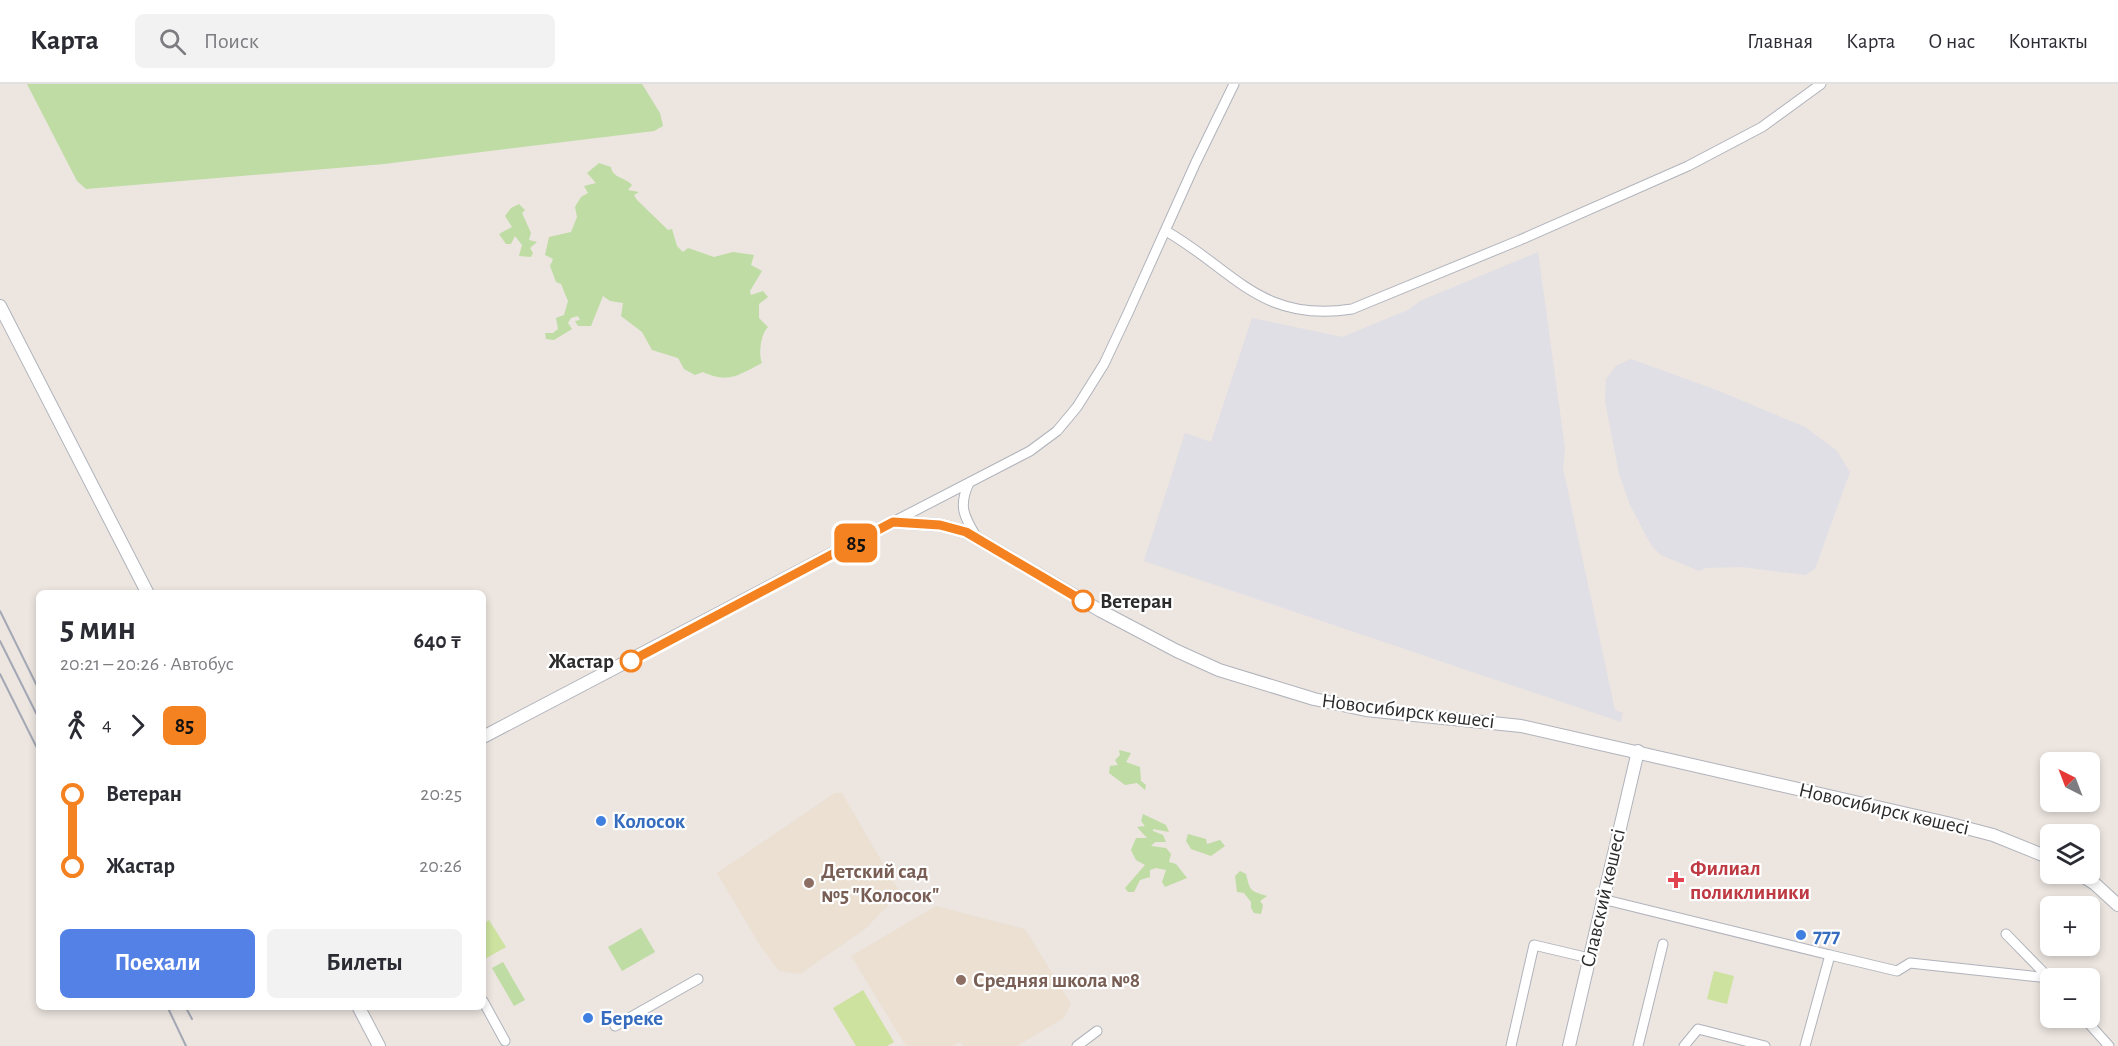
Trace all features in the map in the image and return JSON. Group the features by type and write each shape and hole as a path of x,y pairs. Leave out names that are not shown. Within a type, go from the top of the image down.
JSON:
{"main road":[{"path":"0,306 146,590"},
{"path":"486,735 893,522"},
{"name":"Новосибирск көшесі","path":"893,522 940,525 977,538 1151,639 1210,666 1252,681 1346,706 1521,726 1638,751 1993,835 2040,854"},
{"name":"Славский көшесі","path":"1569,1046 1638,751"},
{"path":"2095,884 2118,905"},
{"path":"360,1010 379,1046"}],"street":[{"path":"893,522 1030,451 1057,431 1077,407 1104,364 1234,84"},
{"path":"1166,231 1211,261 1234,281 1280,306 1305,311 1329,312 1352,309 1520,240 1688,166 1762,127 1821,84"},
{"path":"969,482 962,498 962,509 977,538"},
{"path":"1602,899 1897,971 1910,963 2040,978"},
{"path":"2006,934 2040,969"},
{"path":"1638,1046 1663,944"},
{"path":"1510,1046 1534,945 1589,958"},
{"path":"1805,1046 1830,955"},
{"path":"615,1026 698,979"},
{"path":"486,1006 505,1041"},
{"path":"2093,1028 2109,1046"},
{"path":"1684,1046 1698,1029 1765,1046"},
{"path":"1077,1046 1097,1031"}],"shaded area":[{"path":"1538,252 1565,448 1563,468 1615,710 1623,713 1621,722 1144,561 1185,433 1211,442 1252,318 1342,337 1408,310 1420,301"},
{"path":"1631,359 1719,391 1805,427 1837,451 1850,472 1815,569 1805,575 1742,567 1706,568 1699,571 1661,555 1651,545 1630,505 1619,474 1605,401 1606,379 1616,366"},
{"name":"Детский сад №5 \"Колосок\"","path":"835,793 842,793 900,893 865,929 800,974 779,971 761,947 717,873"},
{"name":"Средняя школа №8","path":"936,906 1025,929 1071,1004 1064,1018 1017,1046 963,1046 960,1042 952,1046 906,1046 851,956"}],"green space":[{"path":"27,84 642,84 660,113 663,126 654,131 384,164 86,189 77,181"},
{"path":"599,163 611,167 617,176 630,183 632,185 628,190 639,192 634,195 637,200 668,230 672,229 677,246 683,252 688,248 714,257 733,252 754,255 751,265 762,271 750,291 751,295 763,291 768,297 759,304 759,318 768,327 761,344 762,363 727,378 703,372 695,375 684,369 678,358 652,350 642,332 621,316 623,303 610,301 603,296 591,326 578,326 575,321 580,320 578,316 571,318 568,323 572,329 554,340 546,339 545,333 553,333 558,329 556,318 564,315 568,301 561,284 556,282 550,266 553,259 545,255 549,237 571,232 577,217 575,207 581,197 588,193 584,186 596,183 587,173"},
{"path":"519,204 525,210 522,213 531,233 529,240 537,242 530,248 533,253 531,257 519,256 522,245 515,236 511,244 506,244 499,234 512,227 505,216 511,208"},
{"path":"1119,750 1131,753 1126,762 1140,767 1141,781 1146,785 1145,790 1137,783 1125,785 1109,773 1110,766 1118,765 1115,760 1120,755"},
{"path":"1143,814 1166,825 1169,832 1153,829 1153,831 1163,835 1166,842 1155,842 1151,846 1166,848 1171,854 1169,862 1176,864 1187,878 1165,887 1162,882 1166,870 1156,868 1150,870 1150,877 1140,880 1134,892 1128,892 1125,888 1145,865 1136,860 1131,850 1136,838 1147,838 1137,827 1145,826 1141,821"},
{"path":"1188,834 1206,839 1207,844 1220,840 1225,846 1211,856 1191,849 1186,841"},
{"path":"1240,871 1246,874 1252,890 1267,896 1260,901 1263,905 1261,914 1254,913 1251,902 1244,893 1237,892 1235,876"},
{"path":"489,920 506,947 486,958 486,922"},
{"path":"641,928 655,952 622,971 608,947"},
{"path":"503,962 525,1000 514,1006 492,968"},
{"path":"1714,971 1734,976 1727,1004 1707,999"},
{"path":"863,990 894,1042 887,1046 856,1046 833,1008"}],"railway":[{"path":"0,611 36,684"},
{"path":"0,641 36,713"},
{"path":"0,674 36,746"},
{"path":"169,1010 186,1046"},
{"path":"187,1010 192,1019"}],"bus line":[{"name":"85","path":"631,661 893,522 940,525 966,532 1083,601"}],"place":[{"name":"Ветеран","path":"1083,601"},
{"name":"Жастар","path":"631,661"},
{"name":"Колосок","path":"601,821"},
{"name":"Филиал поликлиники","path":"1676,880"},
{"name":"Детский сад №5 \"Колосок\"","path":"809,883"},
{"name":"777","path":"1801,935"},
{"name":"Средняя школа №8","path":"961,980"},
{"name":"Береке","path":"588,1018"}]}
